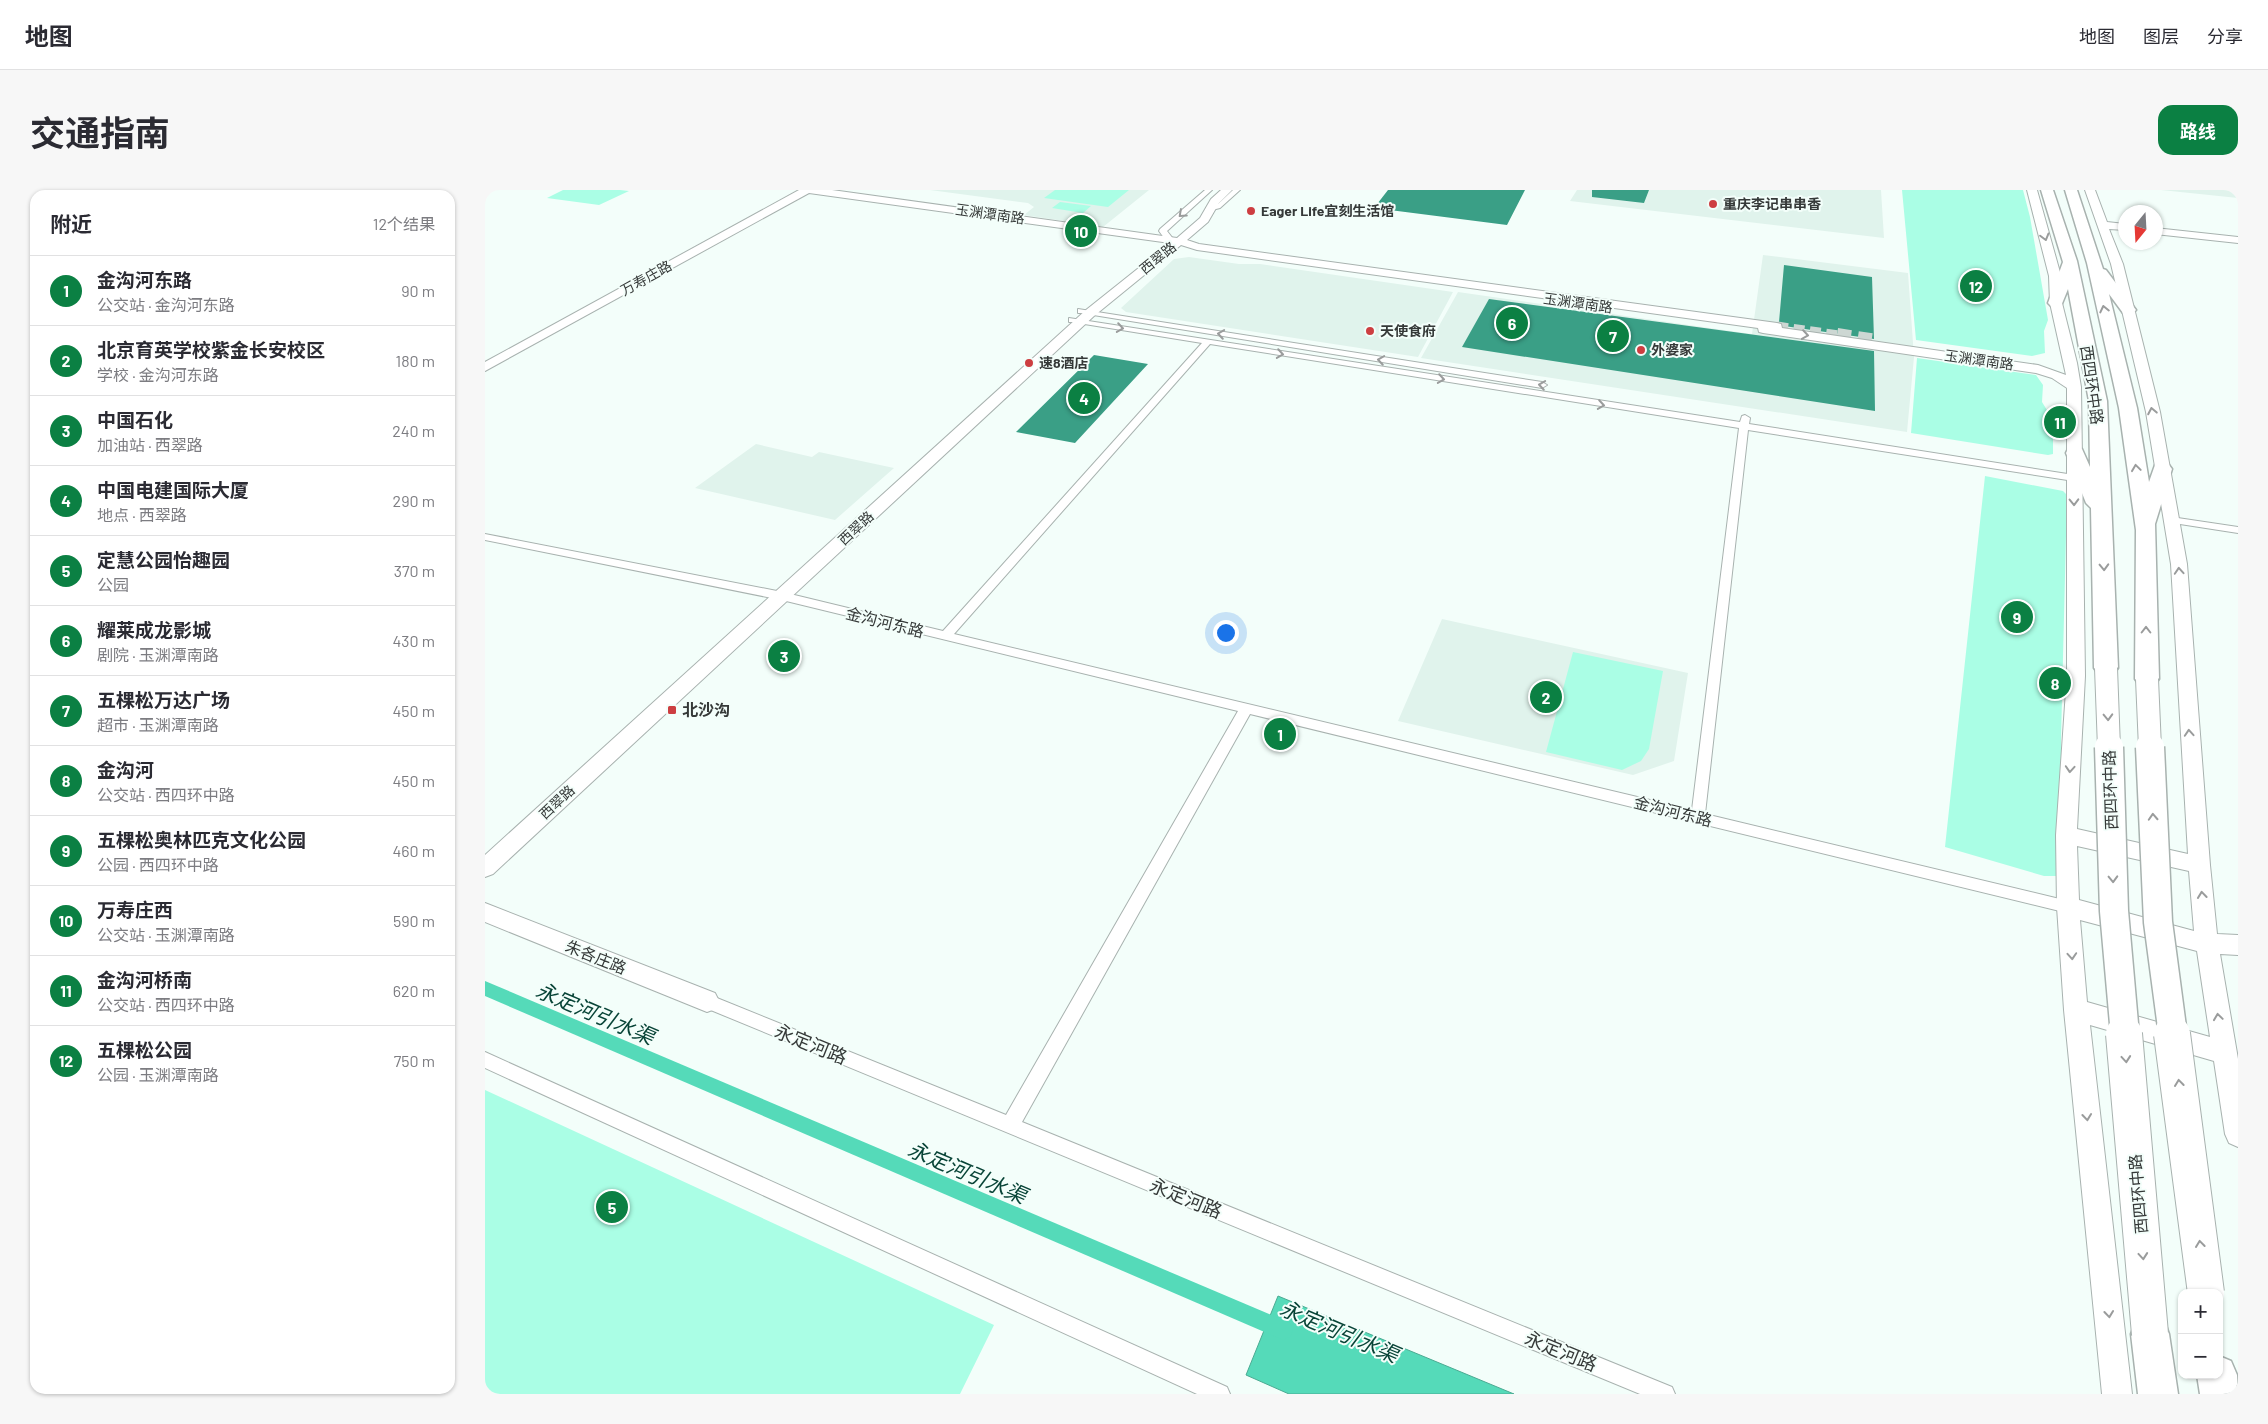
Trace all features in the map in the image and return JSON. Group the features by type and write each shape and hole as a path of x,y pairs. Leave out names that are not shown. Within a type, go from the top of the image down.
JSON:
{"highway":[{"name":"西四环中路","path":"2047,190 2070,261 2098,401 2114,911 2150,1334 2158,1394"},
{"name":"西四环中路","path":"2071,190 2092,257 2127,408 2146,530 2147,679 2158,922 2205,1289"},
{"path":"2081,190 2102,240 2102,243 2092,257 2128,310"},
{"path":"2056,303 2070,261"},
{"path":"2074,466 2102,518"},
{"path":"2146,530 2162,468"},
{"path":"2218,1379 2220,1394"}],"street":[{"name":"万寿庄路","path":"485,367 806,190"},
{"name":"玉渊潭南路","path":"810,190 1174,242 1197,247 1777,327"},
{"path":"1174,242 1163,231 1209,190"},
{"name":"西翠路","path":"1174,242 1174,232 1219,190"},
{"name":"西翠路","path":"485,852 775,595 1081,316 1204,220 1215,201 1227,190"},
{"path":"1210,210 1218,207 1237,190"},
{"name":"西四环中路","path":"2032,190 2053,268 2056,303 2071,363 2074,387 2076,683 2066,834 2068,907 2076,1010 2117,1394"},
{"path":"2090,190 2117,264 2153,412 2179,564 2199,865 2207,944 2223,1052 2238,1134"},
{"path":"2103,225 2118,226"},
{"path":"2163,232 2238,240"},
{"name":"玉渊潭南路","path":"1174,242 1186,250 1239,258 1776,330 2038,369 2057,376 2074,387"},
{"path":"1081,316 1207,342 1744,423 2074,466"},
{"path":"1081,316 1744,423"},
{"name":"玉渊潭南路","path":"1877,341 2042,365 2071,363"},
{"path":"945,636 1207,342"},
{"path":"1698,818 1744,423"},
{"path":"2171,520 2238,530"},
{"name":"金沟河东路","path":"485,537 775,595 2068,907"},
{"name":"西翠路","path":"485,868 775,595"},
{"path":"1010,1126 1246,709"},
{"path":"2066,834 2199,865"},
{"path":"2068,907 2207,944 2238,946"},
{"name":"朱各庄路","path":"485,912 707,1001"},
{"path":"2207,944 2238,960"},
{"name":"永定河路","path":"707,1001 1665,1394"},
{"path":"2076,1010 2223,1052"},
{"path":"485,1060 1220,1394"}],"shaded area":[{"path":"563,190 629,191 599,205 547,198"},
{"path":"930,190 1149,190 1103,227 1024,215 1034,207 1028,203"},
{"path":"1055,190 1129,190 1108,207 1044,198"},
{"path":"1577,190 1881,190 1884,238 1570,201"},
{"path":"1902,190 2023,190 2030,217 2048,320 2044,331 2045,353 2032,356 1916,340"},
{"path":"2161,190 2234,190 2238,198"},
{"path":"1060,202 1091,206 1083,213 1052,208"},
{"path":"1763,255 1908,273 1914,357 1907,432 1421,358 1458,292 1752,334"},
{"path":"1189,257 1239,264 1260,264 1453,292 1418,357 1126,312 1121,308 1174,259"},
{"path":"1917,358 2036,375 2043,385 2042,402 2053,420 2053,454 2048,455 1911,433"},
{"path":"756,444 812,457 819,452 894,468 835,520 695,488"},
{"path":"1985,476 2063,491 2067,495 2061,739 2062,876 2044,876 1945,847"},
{"path":"1442,619 1688,673 1674,761 1633,775 1398,721"},
{"path":"1573,652 1663,671 1649,749 1641,761 1622,770 1546,752"},
{"path":"485,1090 994,1325 960,1394 485,1394"}],"water":[{"path":"1278,1296 1514,1394 1289,1394 1246,1375"}],"building":[{"path":"1388,190 1525,190 1507,225 1374,208"},
{"path":"1592,190 1649,190 1644,203 1592,197"},
{"path":"1784,265 1872,277 1874,339 1784,326 1779,322"},
{"path":"1489,299 1874,351 1875,411 1462,347"},
{"path":"1094,355 1148,364 1075,443 1016,432"}],"waterway":[{"name":"永定河引水渠","path":"485,988 1283,1330"}],"tunnel":[{"path":"1777,327 1846,337"},
{"path":"1837,335 1877,341"}],"place":[{"name":"重庆李记串串香","path":"1713,204"},
{"name":"Eager Life宜刻生活馆","path":"1251,211"},
{"name":"万寿庄西","path":"1081,231"},
{"name":"五棵松公园","path":"1976,286"},
{"name":"耀莱成龙影城","path":"1512,323"},
{"name":"天使食府","path":"1370,331"},
{"name":"五棵松万达广场","path":"1613,336"},
{"name":"外婆家","path":"1641,350"},
{"name":"速8酒店","path":"1029,363"},
{"name":"中国电建国际大厦","path":"1084,398"},
{"name":"金沟河桥南","path":"2060,422"},
{"name":"五棵松奥林匹克文化公园","path":"2017,617"},
{"name":"中国石化","path":"784,656"},
{"name":"金沟河","path":"2055,683"},
{"name":"北京育英学校紫金长安校区","path":"1546,697"},
{"name":"北沙沟","path":"672,710"},
{"name":"金沟河东路","path":"1280,734"},
{"name":"定慧公园怡趣园","path":"612,1207"}]}
